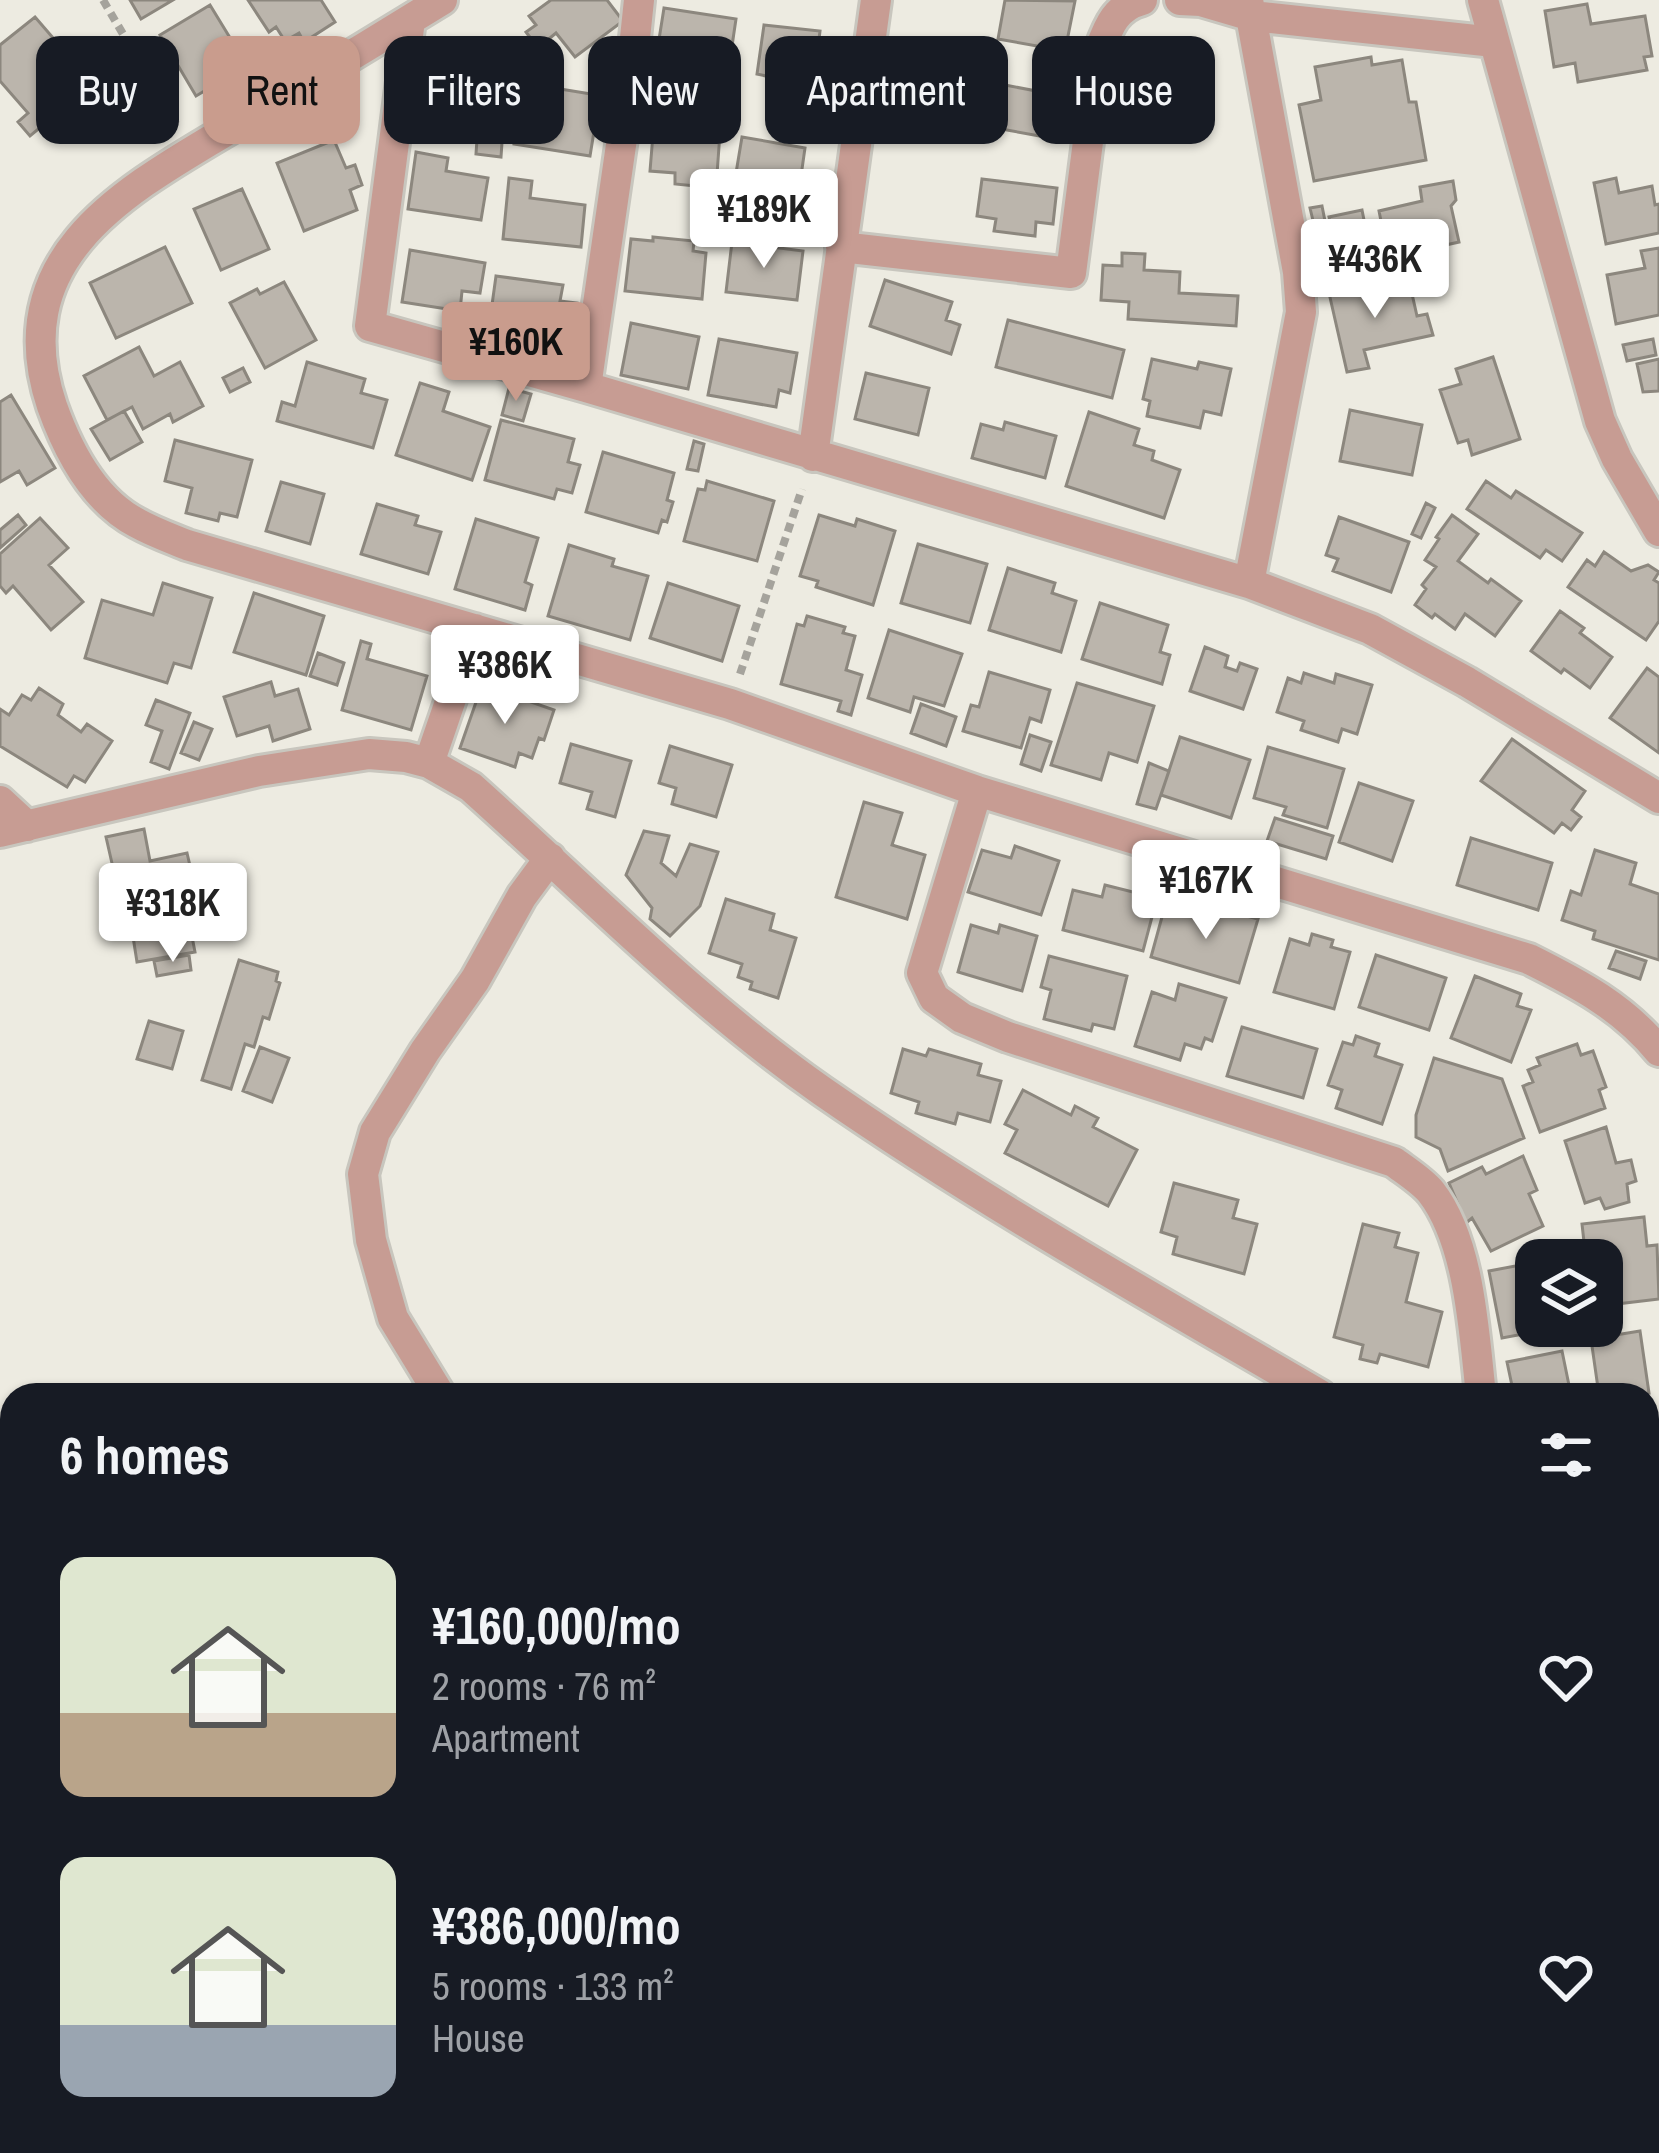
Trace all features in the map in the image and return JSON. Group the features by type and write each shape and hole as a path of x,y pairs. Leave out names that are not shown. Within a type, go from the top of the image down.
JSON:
{"street":[{"path":"442,0 153,174 106,209 71,245 44,296 39,324 49,397 66,444 93,486 132,521 187,545 730,704 976,791 1529,959 1588,988 1637,1024 1659,1051"},
{"path":"586,387 639,0"},
{"path":"813,456 876,0"},
{"path":"841,247 1071,273 1100,50 1110,23 1126,4 1142,0"},
{"path":"1180,0 1494,42"},
{"path":"1483,0 1600,421 1659,531"},
{"path":"1250,8 1298,272 1301,312 1250,584"},
{"path":"410,20 370,326 1250,584 1370,629 1659,798"},
{"path":"429,763 475,628"},
{"path":"0,801 14,829 281,767 369,754 429,763 471,787 705,1001 821,1090 1116,1279 1299,1383"},
{"path":"976,791 922,973 934,998 962,1018 1009,1036 1394,1162 1430,1191 1452,1229 1471,1300 1480,1383"},
{"path":"433,1383 393,1318 371,1240 363,1174 376,1132 550,858"}],"path":[{"path":"103,0 193,151"},
{"path":"730,704 813,456"}],"building":[{"path":"130,0 173,0 141,19"},
{"path":"248,0 321,0 335,22 313,36 282,36 276,27 269,32"},
{"path":"551,0 607,0 623,21 603,36 588,36 588,47 575,57 564,36 529,36 526,32 536,25 529,16"},
{"path":"1005,0 1075,1 1068,36 1032,36 1032,45 999,36"},
{"path":"1587,4 1591,24 1645,16 1652,56 1644,57 1647,70 1578,82 1575,63 1554,67 1545,11"},
{"path":"210,5 229,36 203,36 203,92 196,96 179,67 179,36 160,35"},
{"path":"664,8 736,19 733,36 660,36"},
{"path":"35,17 51,36 36,36 36,131 30,136 18,122 28,113 0,81 0,45"},
{"path":"764,25 820,31 819,36 765,36 765,76 757,74"},
{"path":"1371,57 1372,65 1402,60 1409,102 1416,102 1426,160 1314,181 1299,105 1321,100 1315,67"},
{"path":"1008,86 1032,90 1032,135 1008,130"},
{"path":"564,90 588,94 590,156 514,144 564,144"},
{"path":"742,137 805,148 799,190 735,179"},
{"path":"336,144 346,168 355,165 362,185 350,190 357,210 304,231 277,163"},
{"path":"477,144 502,144 501,157 476,154"},
{"path":"652,144 719,144 716,188 675,184 675,173 650,171"},
{"path":"416,152 448,158 446,171 488,178 481,220 408,209"},
{"path":"509,178 532,181 530,198 585,205 581,247 503,239"},
{"path":"1616,178 1619,193 1652,186 1655,205 1659,204 1659,233 1606,244 1594,183"},
{"path":"982,179 1057,188 1053,224 1036,222 1035,236 994,231 996,219 977,216"},
{"path":"1453,181 1456,200 1451,206 1459,242 1370,262 1367,254 1340,261 1329,217 1362,210 1366,230 1382,226 1379,211 1422,201 1420,187"},
{"path":"242,189 269,249 221,270 194,209"},
{"path":"1322,206 1326,226 1315,229 1310,208"},
{"path":"653,237 694,241 693,251 706,253 702,299 625,291 631,239 653,241"},
{"path":"732,242 803,251 797,300 726,292"},
{"path":"165,247 192,303 116,338 90,283"},
{"path":"1659,248 1659,315 1616,324 1607,275 1645,268 1641,251"},
{"path":"410,250 485,263 480,293 462,291 460,311 402,302"},
{"path":"1122,253 1145,254 1144,270 1180,272 1179,293 1238,296 1236,326 1128,319 1129,302 1101,300 1103,265 1122,266"},
{"path":"496,276 563,285 560,301 577,303 571,342 541,338 539,349 487,341"},
{"path":"885,280 952,302 946,320 960,325 951,354 870,326"},
{"path":"284,282 316,340 265,368 230,303"},
{"path":"1368,285 1370,294 1410,285 1417,316 1427,314 1433,335 1364,350 1369,368 1347,372 1329,293"},
{"path":"1008,320 1124,350 1112,398 996,367"},
{"path":"631,323 699,337 688,389 621,375"},
{"path":"719,339 797,353 790,393 779,390 776,407 708,395"},
{"path":"1653,339 1656,355 1627,361 1623,345"},
{"path":"139,347 154,376 180,362 203,406 173,422 170,414 143,429 132,407 107,420 84,376"},
{"path":"1493,357 1520,439 1472,455 1468,440 1458,443 1440,390 1461,384 1456,369"},
{"path":"1152,359 1197,369 1199,362 1231,369 1221,415 1204,411 1200,428 1147,416 1150,401 1143,399"},
{"path":"1659,359 1659,391 1643,392 1637,364"},
{"path":"307,362 365,379 361,393 387,400 373,448 277,421 282,402 295,406"},
{"path":"243,368 250,382 230,392 223,378"},
{"path":"866,373 929,388 918,435 855,419"},
{"path":"420,383 449,392 443,411 490,427 472,480 396,455"},
{"path":"509,388 531,394 523,421 502,415"},
{"path":"11,395 55,468 27,485 19,471 0,482 0,402"},
{"path":"1350,410 1422,425 1412,475 1340,461"},
{"path":"124,411 142,442 110,460 91,429"},
{"path":"1089,412 1139,429 1134,445 1154,451 1152,460 1180,470 1164,518 1066,486"},
{"path":"501,420 574,439 568,462 580,465 572,493 557,489 554,499 485,480"},
{"path":"1005,422 1056,436 1045,478 972,458 981,424 1003,430"},
{"path":"175,440 252,460 237,517 220,513 218,521 186,513 192,488 165,481"},
{"path":"694,441 704,444 698,471 687,469"},
{"path":"603,452 674,473 667,500 673,502 658,533 586,512"},
{"path":"707,481 774,501 757,561 684,541 698,489 705,490"},
{"path":"1486,481 1511,498 1516,491 1582,533 1562,561 1546,550 1540,558 1467,509"},
{"path":"281,482 324,494 310,544 266,531"},
{"path":"1426,503 1435,508 1421,538 1412,534"},
{"path":"377,504 418,516 415,525 441,532 428,574 361,554"},
{"path":"18,515 26,525 0,548 0,530"},
{"path":"819,515 855,526 857,519 895,531 873,605 816,587 818,581 800,576"},
{"path":"1452,515 1478,534 1458,561 1521,601 1495,636 1465,614 1455,629 1415,605 1436,567 1425,560"},
{"path":"1339,517 1409,542 1391,592 1333,571 1338,559 1326,555"},
{"path":"40,518 68,548 49,565 83,602 51,630 13,586 6,593 0,586 0,554"},
{"path":"476,519 538,538 525,582 532,585 525,610 455,589"},
{"path":"918,544 987,564 970,623 901,603"},
{"path":"569,545 614,559 612,566 648,576 630,640 548,616"},
{"path":"1604,552 1631,571 1648,565 1659,572 1654,580 1659,583 1659,621 1646,640 1568,587 1587,560 1595,566"},
{"path":"1008,568 1055,583 1052,593 1076,601 1061,652 989,630"},
{"path":"163,583 212,598 191,668 174,663 167,683 85,658 102,600 153,615"},
{"path":"668,583 739,606 722,661 650,638"},
{"path":"254,593 324,616 306,675 234,652"},
{"path":"1100,603 1168,625 1160,652 1170,655 1162,684 1082,659"},
{"path":"1560,611 1612,657 1590,688 1531,651"},
{"path":"807,616 845,627 843,633 855,636 846,670 862,675 851,715 838,711 841,701 781,684 797,624 804,626"},
{"path":"889,630 962,654 944,706 914,697 910,712 868,698"},
{"path":"361,641 371,644 367,659 427,676 411,730 342,710"},
{"path":"1205,647 1228,656 1225,667 1237,671 1240,663 1257,669 1243,709 1190,691"},
{"path":"318,653 344,663 337,685 310,676"},
{"path":"1647,668 1659,677 1659,753 1610,718"},
{"path":"989,672 1050,690 1041,722 1030,718 1021,748 963,731 971,705 979,707"},
{"path":"1304,673 1334,683 1336,674 1372,685 1357,734 1342,729 1338,742 1301,730 1304,721 1277,712 1288,678 1301,683"},
{"path":"271,682 275,696 298,689 310,729 273,741 269,726 237,736 224,697"},
{"path":"1077,683 1154,706 1137,762 1109,753 1101,780 1051,765"},
{"path":"482,685 554,710 532,758 519,753 515,767 460,748"},
{"path":"39,688 63,704 58,715 81,732 87,724 112,741 85,782 74,776 67,787 0,746 0,709 9,715 22,695 31,700"},
{"path":"156,700 190,713 169,769 151,762 162,731 146,725"},
{"path":"921,704 956,717 946,746 911,733"},
{"path":"194,722 212,729 199,760 181,753"},
{"path":"1030,735 1051,742 1041,771 1021,764"},
{"path":"1180,737 1250,760 1231,818 1161,795"},
{"path":"1512,739 1585,791 1572,810 1581,817 1571,830 1562,823 1554,833 1481,781"},
{"path":"571,744 631,761 615,817 587,809 592,792 560,783"},
{"path":"670,746 732,765 716,817 672,804 676,788 659,783"},
{"path":"1268,747 1344,769 1327,828 1283,815 1286,807 1254,798"},
{"path":"1149,763 1169,771 1156,809 1137,804"},
{"path":"1359,783 1413,801 1392,861 1339,842"},
{"path":"864,802 902,813 892,845 925,855 907,919 836,897"},
{"path":"1275,818 1333,836 1326,859 1267,841"},
{"path":"144,829 150,861 187,853 198,900 124,916 106,837"},
{"path":"644,831 669,836 661,863 676,876 690,844 718,852 700,906 670,936 650,919 652,908 626,875"},
{"path":"1471,838 1552,863 1538,910 1457,885"},
{"path":"1015,846 1059,861 1041,915 968,892 982,850 1011,858"},
{"path":"1595,850 1636,863 1630,884 1659,894 1659,960 1593,939 1595,931 1562,920 1571,891 1581,895"},
{"path":"1105,885 1157,898 1143,951 1063,930 1073,890 1102,897"},
{"path":"726,899 774,914 770,930 796,938 778,998 750,989 752,982 738,977 742,964 709,953"},
{"path":"1165,906 1212,920 1216,908 1258,919 1239,983 1151,957"},
{"path":"188,916 195,952 137,962 131,924"},
{"path":"971,925 998,933 1000,925 1037,936 1022,991 958,972"},
{"path":"1312,934 1333,940 1331,947 1350,952 1334,1009 1274,992 1290,939 1309,945"},
{"path":"1616,951 1646,961 1640,979 1609,968"},
{"path":"189,955 191,970 157,976 154,961"},
{"path":"1376,955 1446,978 1429,1030 1359,1007"},
{"path":"1049,956 1127,976 1114,1029 1093,1024 1091,1031 1044,1019 1051,990 1041,987"},
{"path":"239,960 278,972 280,983 254,1047 245,1044 231,1089 202,1080"},
{"path":"1475,976 1521,994 1517,1006 1531,1010 1511,1062 1451,1038"},
{"path":"1179,984 1226,998 1212,1041 1205,1038 1201,1049 1185,1044 1180,1060 1135,1046 1152,992 1175,1000"},
{"path":"149,1021 183,1031 172,1069 137,1059"},
{"path":"1242,1027 1317,1049 1303,1098 1227,1076"},
{"path":"1356,1036 1379,1044 1375,1056 1402,1065 1382,1124 1336,1108 1342,1090 1328,1085 1343,1042 1353,1045"},
{"path":"1577,1044 1581,1055 1593,1051 1606,1087 1599,1090 1605,1108 1540,1132 1523,1086 1533,1082 1528,1070 1540,1065 1537,1058"},
{"path":"260,1047 289,1058 272,1102 243,1091"},
{"path":"903,1049 926,1056 929,1049 981,1064 978,1075 1001,1081 990,1122 958,1113 955,1124 916,1113 919,1102 891,1093"},
{"path":"1434,1058 1502,1079 1524,1138 1448,1171 1440,1149 1416,1137 1416,1115"},
{"path":"1023,1090 1071,1115 1075,1106 1098,1118 1093,1127 1137,1150 1108,1206 1005,1153 1017,1130 1005,1124"},
{"path":"1606,1127 1616,1163 1631,1160 1636,1181 1627,1184 1629,1202 1605,1209 1600,1198 1585,1203 1565,1141"},
{"path":"1523,1156 1537,1190 1529,1194 1543,1226 1491,1251 1472,1218 1466,1223 1449,1183 1482,1167 1486,1174"},
{"path":"1174,1183 1238,1200 1233,1218 1257,1224 1244,1274 1173,1254 1177,1237 1161,1232"},
{"path":"1644,1217 1647,1246 1657,1245 1659,1299 1623,1303 1623,1239 1584,1239 1582,1224"},
{"path":"1363,1224 1399,1233 1395,1247 1418,1253 1406,1302 1442,1312 1428,1367 1380,1354 1377,1363 1360,1359 1363,1345 1334,1337"},
{"path":"1515,1266 1515,1336 1502,1338 1489,1271"},
{"path":"1640,1331 1648,1383 1597,1383 1592,1347 1623,1347 1623,1334"},
{"path":"1562,1351 1569,1383 1511,1383 1507,1362"}]}
